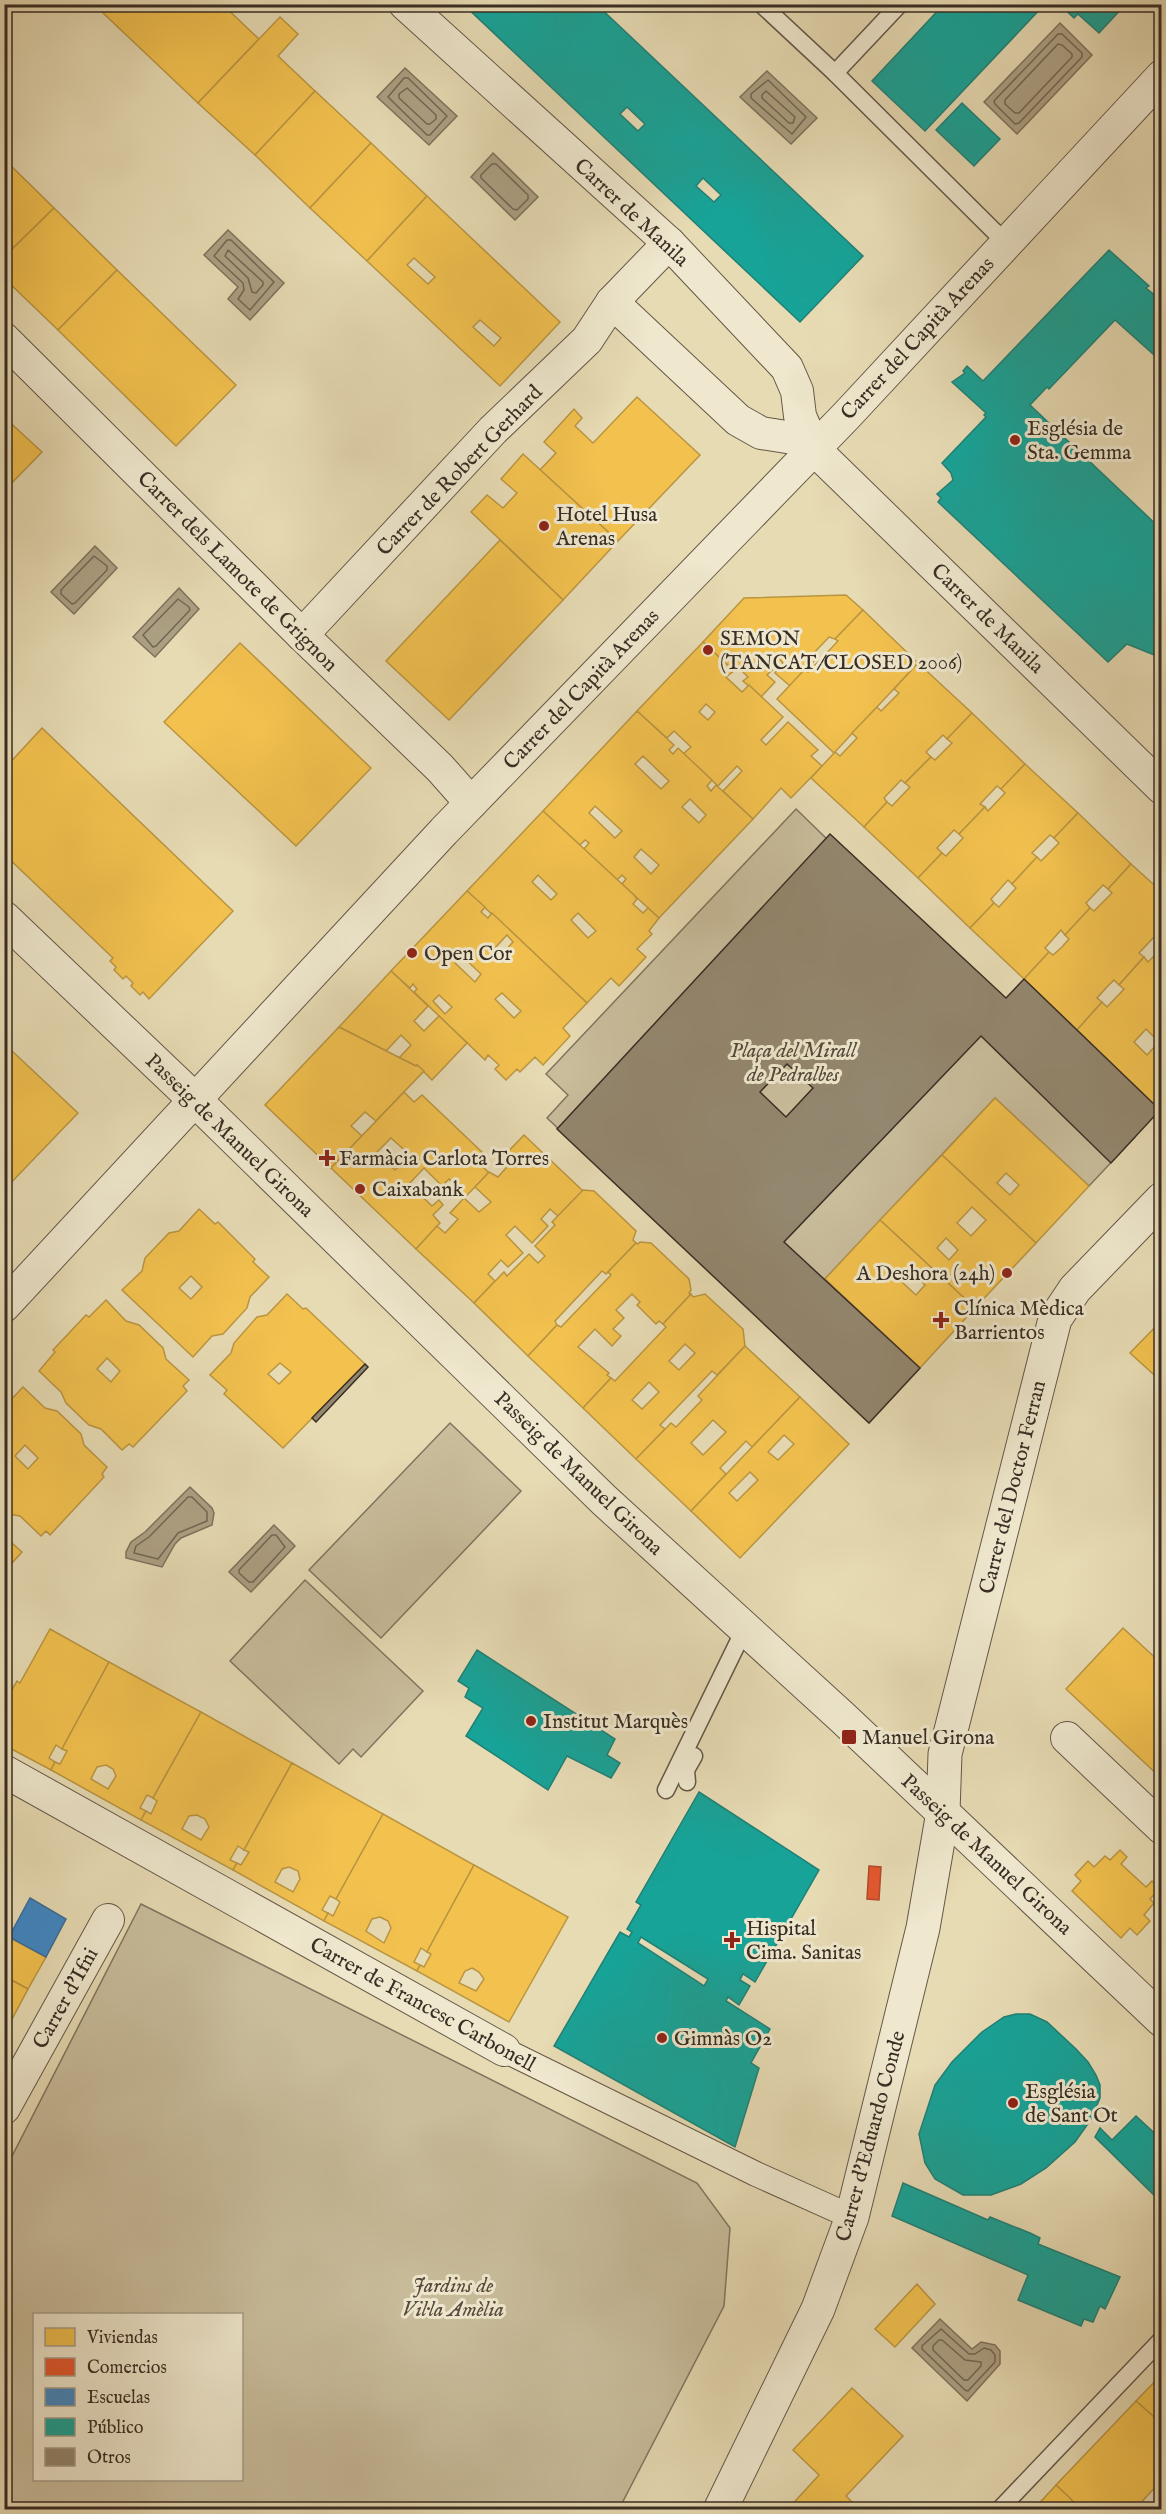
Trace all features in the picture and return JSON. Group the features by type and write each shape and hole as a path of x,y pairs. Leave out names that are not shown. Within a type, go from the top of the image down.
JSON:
{"street":[{"name":"Carrer de Manila","path":"405,4 669,243 788,369 797,391 800,416 814,449"},
{"name":"Carrer del Capità Arenas","path":"4,1306 471,803 814,449 1161,76"},
{"name":"Carrer de Robert Gerhard","path":"302,635 493,430 588,340 612,302 669,243"},
{"name":"Carrer de Manila","path":"612,302 738,420 761,433 793,438 814,449 1161,788"},
{"name":"Carrer dels Lamote de Grignon","path":"4,339 302,635 440,768 471,803"},
{"name":"Passeig de Manuel Girona","path":"4,918 194,1099 604,1500 745,1628 1161,2020"},
{"name":"Carrer del Doctor Ferran","path":"942,1812 945,1754 1055,1319 1075,1289 1161,1199"},
{"path":"1066,1738 1161,1828"},
{"name":"Carrer de Francesc Carbonell","path":"4,1771 504,2050 756,2174 852,2217"},
{"name":"Carrer d'Eduardo Conde","path":"720,2510 818,2309 852,2217 923,1928 942,1812"},
{"name":"Carrer d'Ifni","path":"4,2108 108,1920"}],"lane":[{"path":"761,4 835,73 1006,243"},
{"path":"835,73 900,4"},
{"path":"666,1790 745,1628"},
{"path":"687,1782 686,1770 695,1753 697,1726"},
{"path":"999,2510 1161,2339"}],"green space":[{"name":"Plaça del Mirall de Pedralbes","path":"796,809 1135,1137 1089,1186 995,1098 825,1279 920,1368 869,1423 547,1118 568,1095 546,1074"},
{"path":"450,1423 521,1491 381,1638 309,1570"},
{"path":"305,1580 423,1691 361,1757 353,1749 339,1764 230,1661"},
{"name":"Jardins de Vil·la Amèlia","path":"141,1904 697,2183 730,2228 724,2306 619,2509 5,2509 5,2170"}],"water":[{"path":"1060,23 1092,55 1017,134 984,102"},
{"path":"405,68 457,116 429,145 377,97"},
{"path":"767,71 817,118 791,144 740,97"},
{"path":"493,153 538,197 515,220 471,177"},
{"path":"228,230 284,283 250,320 228,299 238,287 204,255"},
{"path":"95,546 117,568 74,614 51,592"},
{"path":"179,588 199,609 155,657 133,637"},
{"path":"190,1487 212,1508 214,1513 212,1525 181,1538 162,1567 126,1558 131,1542 145,1532"},
{"path":"274,1525 295,1546 251,1592 229,1572"},
{"path":"940,2319 972,2349 981,2342 995,2345 1000,2351 1000,2364 967,2401 912,2348"}],"building: Viviendas":[{"path":"111,4 222,4 259,39 198,103 103,13"},
{"path":"280,17 298,34 278,56 315,91 255,155 198,103"},
{"path":"315,91 371,143 310,208 255,155"},
{"path":"371,143 427,196 367,261 310,208"},
{"path":"4,159 54,208 4,257"},
{"path":"427,196 560,322 500,386 367,261","holes":["414,258 435,277 428,284 407,265","480,320 501,338 494,346 473,327"]},
{"path":"54,208 117,270 58,330 4,278 4,257"},
{"path":"117,270 236,385 176,446 58,330"},
{"path":"637,397 700,455 618,541 540,470 556,453 544,442 574,409 582,418 575,426 593,443"},
{"path":"4,417 42,452 4,491"},
{"name":"Hotel Husa Arenas","path":"523,454 618,541 563,600 471,512 487,495 503,508 517,493 501,479"},
{"path":"500,540 563,600 449,720 386,661"},
{"path":"846,595 863,610 835,639 829,637 811,656 815,660 790,686 775,673 783,663 778,658 775,663 777,665 767,675 775,682 761,697 743,681 748,677 743,672 737,667 734,671 703,642 744,598"},
{"path":"863,610 918,663 834,753 777,699 805,669 808,672 821,659 838,641 835,639"},
{"path":"703,642 734,671 726,677 742,692 749,685 783,717 761,740 766,745 788,722 818,750 811,756 822,766 791,798 781,788 753,819 723,791 742,771 737,766 718,786 683,754 691,747 674,731 667,738 637,711","holes":["706,704 715,712 708,720 699,712"]},
{"path":"240,643 371,768 296,846 164,722"},
{"path":"918,663 972,713 947,739 943,735 926,752 931,757 905,783 901,780 884,798 887,802 864,827 811,778 835,752 840,756 857,738 852,733 877,707 881,711 899,693 894,689"},
{"path":"637,711 674,745 669,750 673,754 678,748 712,780 707,786 711,791 716,785 753,819 659,918 622,884 626,879 622,875 617,880 584,849 589,843 585,840 580,845 543,811","holes":["643,756 669,781 661,789 635,764","690,799 706,815 699,823 682,807","595,806 622,831 615,838 589,813","641,849 659,865 651,874 634,857"]},
{"path":"972,713 1025,764 1001,789 997,786 980,804 985,807 959,834 954,830 937,848 942,853 918,878 864,827 887,802 892,806 910,787 905,783 931,757 935,760 952,743 947,739"},
{"path":"42,728 233,911 149,999 143,992 140,995 131,986 133,983 126,976 123,979 114,970 116,967 110,961 113,958 4,854 4,769"},
{"path":"1025,764 1078,813 1054,838 1050,835 1032,853 1037,857 1012,884 1008,880 991,899 994,903 970,928 918,878 942,853 946,856 963,838 959,834 985,807 988,811 1005,793 1001,789"},
{"path":"543,811 634,895 637,899 633,904 643,913 648,908 659,918 649,931 652,934 637,949 646,957 619,986 611,978 587,1003 467,891","holes":["538,875 557,894 551,900 532,882","578,913 596,931 588,938 571,920"]},
{"path":"1078,813 1131,864 1108,889 1103,885 1086,903 1090,908 1065,935 1061,930 1045,948 1049,952 1024,979 970,928 994,903 999,907 1016,888 1012,884 1037,857 1041,861 1059,843 1054,838"},
{"path":"1131,864 1162,892 1162,938 1156,935 1139,953 1144,957 1119,985 1114,980 1106,988 1097,998 1102,1002 1077,1030 1024,979 1049,952 1053,955 1062,947 1069,939 1065,935 1090,908 1094,911 1112,893 1108,889"},
{"path":"467,891 485,907 481,912 488,918 492,913 587,1003 563,1028 570,1036 543,1065 535,1057 520,1072 517,1069 506,1080 495,1069 499,1065 488,1055 485,1060 414,992 417,989 413,984 410,988 391,971","holes":["507,935 513,942 501,955 494,949","462,956 481,974 475,982 455,963","502,993 521,1011 514,1018 495,999","439,995 452,1007 445,1014 433,1001"]},
{"path":"1162,948 1162,995 1154,1002 1162,1008 1160,1110 1077,1030 1102,1002 1107,1007 1124,989 1119,985 1144,957 1148,962","holes":["1146,1029 1159,1042 1147,1055 1134,1042"]},
{"path":"391,971 428,1006 414,1021 424,1031 439,1016 467,1043 432,1080 417,1065 399,1058 411,1045 401,1035 386,1051 339,1027"},
{"path":"339,1027 417,1065 424,1071 376,1121 365,1112 351,1126 362,1136 331,1168 265,1105"},
{"path":"11,1050 78,1113 4,1190 4,1056"},
{"path":"404,1092 414,1102 422,1095 484,1154 477,1161 489,1173 466,1196 449,1179 442,1186 424,1168 409,1184 432,1206 439,1200 443,1205 433,1215 440,1223 416,1249 331,1168","holes":["391,1138 410,1155 395,1170 376,1153"]},
{"path":"995,1098 1089,1186 1036,1243 942,1155","holes":["1006,1173 1019,1185 1010,1195 997,1183"]},
{"path":"524,1135 583,1191 558,1216 550,1209 541,1219 548,1226 532,1243 515,1226 506,1235 523,1253 508,1267 501,1260 488,1274 495,1281 474,1303 416,1249 437,1226 445,1233 458,1219 450,1213 464,1198 479,1212 491,1202 475,1187 489,1172 498,1177 506,1168 499,1161"},
{"path":"942,1155 1036,1243 975,1308 880,1220","holes":["972,1207 986,1220 971,1236 957,1223","946,1238 958,1250 949,1260 937,1248"]},
{"path":"583,1190 594,1191 636,1231 633,1240 636,1243 606,1274 602,1271 555,1321 557,1325 528,1356 474,1303 504,1272 507,1276 529,1254 538,1263 545,1256 535,1246 555,1225 552,1222"},
{"path":"199,1209 215,1224 218,1222 255,1259 253,1262 269,1277 250,1297 247,1308 223,1334 212,1336 193,1357 122,1290 142,1271 145,1258 169,1233 179,1231","holes":["191,1276 202,1287 191,1299 179,1288"]},
{"path":"880,1220 975,1308 920,1368 825,1279","holes":["913,1273 925,1285 916,1295 903,1283"]},
{"path":"636,1243 651,1243 689,1279 691,1290 689,1293 691,1294 663,1324 659,1321 656,1324 637,1305 640,1302 632,1294 616,1310 624,1318 613,1329 621,1336 612,1346 595,1329 578,1347 609,1373 607,1375 611,1378 583,1408 528,1356 557,1325 561,1327 611,1275 608,1272"},
{"path":"287,1294 303,1309 306,1308 365,1364 283,1448 224,1394 227,1390 210,1375 231,1353 234,1343 257,1317 267,1315","holes":["280,1363 291,1372 279,1384 268,1374"]},
{"path":"691,1294 693,1297 705,1294 743,1329 745,1346 717,1375 712,1371 660,1425 665,1429 636,1459 583,1408 611,1378 615,1381 666,1327 663,1324","holes":["685,1344 695,1353 679,1370 669,1361","649,1382 659,1392 642,1409 632,1400"]},
{"path":"106,1300 126,1321 139,1325 163,1348 166,1359 189,1380 183,1386 187,1391 133,1447 129,1444 122,1450 101,1429 89,1425 66,1403 61,1392 39,1371 55,1352 53,1350 86,1315 89,1317","holes":["107,1358 120,1371 111,1382 97,1369"]},
{"path":"1162,1320 1162,1382 1130,1353"},
{"path":"745,1346 800,1397 752,1447 746,1441 720,1468 726,1474 691,1511 636,1459 671,1423 676,1427 702,1400 698,1396","holes":["713,1420 726,1432 703,1455 691,1443"]},
{"path":"23,1387 45,1408 57,1411 81,1434 84,1445 107,1467 102,1474 104,1477 50,1535 46,1531 41,1536 20,1516 8,1514 4,1510 4,1402 6,1405","holes":["25,1445 38,1458 28,1469 15,1456"]},
{"path":"800,1397 849,1444 740,1558 691,1511","holes":["784,1435 794,1444 778,1460 768,1452","750,1472 758,1480 737,1501 729,1493"]},
{"path":"4,1536 22,1552 4,1572"},
{"path":"1123,1628 1162,1664 1162,1779 1066,1689"},
{"path":"50,1629 109,1662 62,1749 56,1745 49,1758 55,1762 51,1770 4,1745 4,1703 17,1681 20,1683"},
{"path":"109,1662 201,1712 153,1798 147,1795 140,1808 146,1811 141,1820 51,1770 55,1762 60,1764 67,1751 62,1749","holes":["106,1765 113,1769 116,1776 108,1789 91,1779 97,1767"]},
{"path":"201,1712 292,1763 244,1850 238,1846 230,1860 237,1863 233,1870 141,1820 146,1811 151,1814 157,1801 153,1798","holes":["197,1815 205,1819 209,1827 201,1840 182,1829 189,1816"]},
{"path":"292,1763 383,1814 336,1899 330,1896 322,1910 328,1913 324,1921 233,1870 237,1863 241,1865 249,1852 244,1850","holes":["289,1867 298,1871 300,1879 293,1892 275,1882 282,1869"]},
{"path":"383,1814 474,1865 427,1952 421,1948 414,1962 420,1965 417,1971 324,1921 328,1913 333,1916 340,1902 336,1899","holes":["380,1917 388,1921 391,1928 384,1943 366,1931 372,1919"]},
{"path":"1120,1850 1127,1857 1121,1864 1146,1887 1152,1881 1160,1888 1150,1899 1154,1903 1144,1915 1150,1921 1137,1935 1130,1928 1121,1938 1072,1891 1081,1881 1075,1875 1088,1861 1094,1867 1105,1856 1110,1860"},
{"path":"474,1865 568,1917 509,2022 417,1971 420,1965 424,1967 431,1954 427,1952","holes":["472,1968 484,1979 476,1991 459,1983 465,1971"]},
{"path":"9,1937 46,1957 28,1989 4,1976 4,1946"},
{"path":"4,1976 28,1989 11,2021 4,2018"},
{"path":"917,2284 935,2304 895,2347 875,2329"},
{"path":"1162,2374 1162,2424 1136,2401"},
{"path":"852,2388 903,2436 846,2496 860,2510 787,2510 819,2475 793,2450"},
{"path":"1136,2401 1162,2424 1162,2480 1134,2510 1081,2510 1056,2485"},
{"path":"1056,2485 1068,2496 1081,2510 1033,2510"}],"building: Comercios":[{"path":"869,1866 881,1867 879,1900 867,1899"}],"building: Escuelas":[{"path":"30,1898 66,1919 46,1957 9,1937"}],"building: Público":[{"path":"463,4 596,4 863,256 800,322","holes":["627,107 645,124 638,131 620,114","703,178 721,195 714,202 696,186"]},
{"path":"944,4 1045,4 925,131 872,81"},
{"path":"1059,4 1126,4 1099,33 1078,14 1074,18"},
{"path":"962,103 1000,139 974,166 936,130"},
{"name":"Església de Sta. Gemma","path":"1109,250 1162,301 1162,362 1115,320 1049,389 1047,387 1030,405 1162,530 1162,655 1159,657 1127,644 1108,662 938,502 941,498 937,494 953,480 951,473 942,463 986,417 984,415 986,413 952,382 965,373 963,371 967,366 983,381"},
{"name":"Institut Marquès","path":"477,1650 615,1739 607,1755 620,1763 611,1778 567,1756 548,1790 466,1736 483,1708 465,1697 469,1688 458,1681"},
{"path":"699,1792 819,1870 755,1982 743,1974 740,1980 750,1986 739,2005 728,1997 726,2001 770,2029 751,2063 759,2068 735,2147 554,2046 620,1932 629,1937 632,1932 627,1929 641,1905 636,1902","holes":["641,1937 708,1979 704,1986 638,1943"]},
{"name":"Església de Sant Ot","path":"1030,2014 1047,2022 1076,2049 1096,2075 1100,2085 1100,2098 1090,2121 1075,2142 1046,2168 1021,2184 991,2195 963,2195 935,2179 925,2163 919,2134 935,2085 952,2062 982,2032 1004,2017"},
{"path":"1136,2116 1162,2140 1162,2203 1095,2137 1100,2128 1112,2140"},
{"path":"903,2183 988,2220 990,2217 1030,2233 1040,2238 1038,2244 1120,2277 1105,2309 1100,2306 1093,2322 1084,2319 1081,2326 1018,2300 1028,2275 892,2216"}],"building: Otros":[{"name":"Plaça del Mirall de Pedralbes","path":"830,834 1006,998 1024,979 1160,1110 1111,1163 981,1036 784,1242 920,1368 869,1423 557,1129","holes":["787,1064 813,1088 786,1117 760,1092"]},
{"path":"365,1364 368,1367 316,1422 312,1418"}],"place":[{"name":"Església de Sta. Gemma","path":"1015,440"},
{"name":"Hotel Husa Arenas","path":"544,526"},
{"name":"SEMON (TANCAT/CLOSED 2006)","path":"708,650"},
{"name":"Open Cor","path":"412,953"},
{"name":"Farmàcia Carlota Torres","path":"327,1158"},
{"name":"Caixabank","path":"360,1189"},
{"name":"A Deshora (24h)","path":"1007,1273"},
{"name":"Clínica Mèdica Barrientos","path":"941,1320"},
{"name":"Institut Marquès","path":"531,1721"},
{"name":"Manuel Girona","path":"849,1737"},
{"name":"Hispital Cima. Sanitas","path":"732,1940"},
{"name":"Gimnàs O2","path":"662,2038"},
{"name":"Església de Sant Ot","path":"1013,2103"}]}
